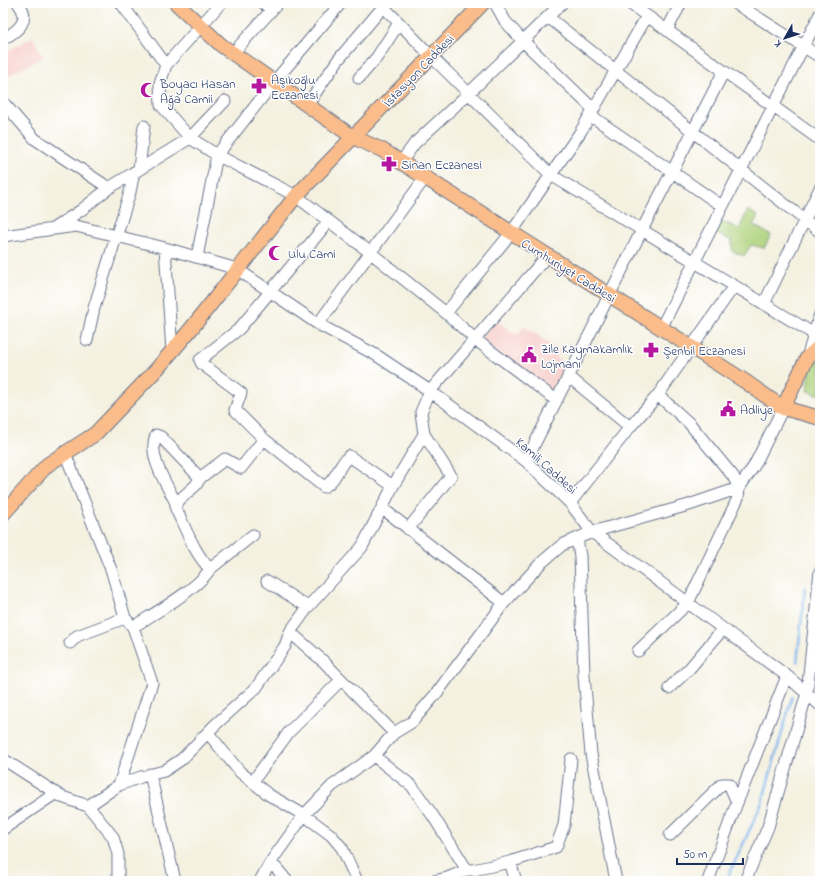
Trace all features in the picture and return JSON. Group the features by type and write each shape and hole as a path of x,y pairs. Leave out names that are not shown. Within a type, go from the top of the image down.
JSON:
{"main road":[{"name":"Cumhuriyet Caddesi","path":"176,3 221,45 353,137 382,150 746,382 783,408 820,418"},
{"name":"İstasyon Caddesi","path":"3,514 47,465 95,434 172,351 296,196 483,3"},
{"path":"783,408 817,340"}],"street":[{"path":"3,39 22,24 24,18 21,7 18,3"},
{"path":"122,3 166,65"},
{"path":"221,3 166,65 160,83 162,105 190,138 218,156 296,196 371,253 446,313 476,340 556,400"},
{"path":"197,257 218,156 274,82 341,3"},
{"path":"495,3 505,21 592,112 672,171 716,202 724,205"},
{"path":"401,162 415,143 562,3"},
{"path":"629,3 820,140"},
{"path":"667,30 681,3"},
{"path":"735,3 820,57"},
{"path":"233,54 271,5"},
{"path":"307,105 338,60 381,5 551,175 764,304 817,340 820,314"},
{"path":"661,328 820,14"},
{"path":"446,313 511,233 551,175 592,112 647,16"},
{"path":"548,17 820,232"},
{"path":"359,78 377,57 399,23"},
{"path":"526,461 724,71"},
{"path":"50,230 80,211 109,188 136,170 190,138 225,101"},
{"path":"3,102 35,139 109,188"},
{"path":"87,340 94,308 117,237 136,170 144,126"},
{"path":"318,324 425,178"},
{"path":"764,304 820,188"},
{"path":"329,221 239,329 200,360 202,364 241,393 235,410 264,439 324,487 329,484 343,461 349,456 393,486"},
{"name":"Kamili Caddesi","path":"3,236 76,226 165,248 237,269 318,324 376,355 430,391 526,461 570,503 592,532 788,676 820,705"},
{"path":"165,248 172,351"},
{"path":"408,530 451,476 424,434 421,412 430,391 476,340 547,256"},
{"path":"570,503 630,427 658,395 734,286"},
{"path":"568,376 630,427"},
{"path":"658,395 689,423 733,476 739,488"},
{"path":"638,651 688,603 738,498 739,488 754,466 783,408"},
{"path":"88,806 119,785 150,774 164,771 182,759 208,732 256,688 284,646 290,632 308,607 362,547 393,486 424,434"},
{"path":"200,478 162,437 156,435 154,440 155,462 176,504 176,509 190,540 203,563 210,569"},
{"path":"176,504 196,485 200,478 225,459 241,468 264,439"},
{"path":"65,454 112,572 125,618 133,627 152,683 119,785"},
{"path":"260,881 270,863 304,815 332,786 374,756 394,733 412,722 436,694 504,603 541,563 562,545 592,532 689,505 739,488"},
{"path":"382,508 408,530 504,603"},
{"path":"133,627 187,591 207,574 210,569 253,535"},
{"path":"577,539 580,556 584,676 591,754 616,881"},
{"path":"745,881 768,828 807,693 820,571"},
{"path":"267,581 308,607"},
{"path":"70,643 77,636 125,618"},
{"path":"669,688 689,669 723,629"},
{"path":"290,632 394,733"},
{"path":"708,881 737,802 788,676"},
{"path":"253,782 289,732 341,680"},
{"path":"208,732 240,772 268,795 304,815 331,835 342,848 357,881"},
{"path":"374,756 412,786 467,870"},
{"path":"3,759 62,797 88,806 113,837 118,854 118,881"},
{"path":"434,881 447,880 467,870 510,862 556,847 564,825 571,759"},
{"path":"150,774 175,881"},
{"path":"670,835 722,784 729,784 737,802"},
{"path":"3,829 56,793"},
{"path":"510,862 516,881"},
{"path":"270,863 287,881"}],"shaded area":[{"path":"33,37 43,57 4,78 3,53"},
{"name":"Zile Kaymakamlık Lojmanı","path":"495,320 517,335 524,326 560,351 556,358 569,367 556,396 480,339"}],"green space":[{"path":"748,210 758,216 753,225 771,235 764,248 751,245 744,256 732,251 732,241 713,232 719,217 722,221 739,229"},
{"path":"820,352 820,395 807,391 811,368"}],"waterway":[{"path":"797,662 805,588"},
{"path":"726,881 762,803 792,697"}],"place":[{"name":"Aşıkoğlu Eczanesi","path":"259,86"},
{"name":"Boyacı Hasan Ağa Camii","path":"148,90"},
{"name":"Sinan Eczanesi","path":"389,164"},
{"name":"Ulu Cami","path":"276,253"},
{"name":"Şenbil Eczanesi","path":"651,350"},
{"name":"Zile Kaymakamlık Lojmanı","path":"529,355"},
{"name":"Adliye","path":"728,409"}]}
